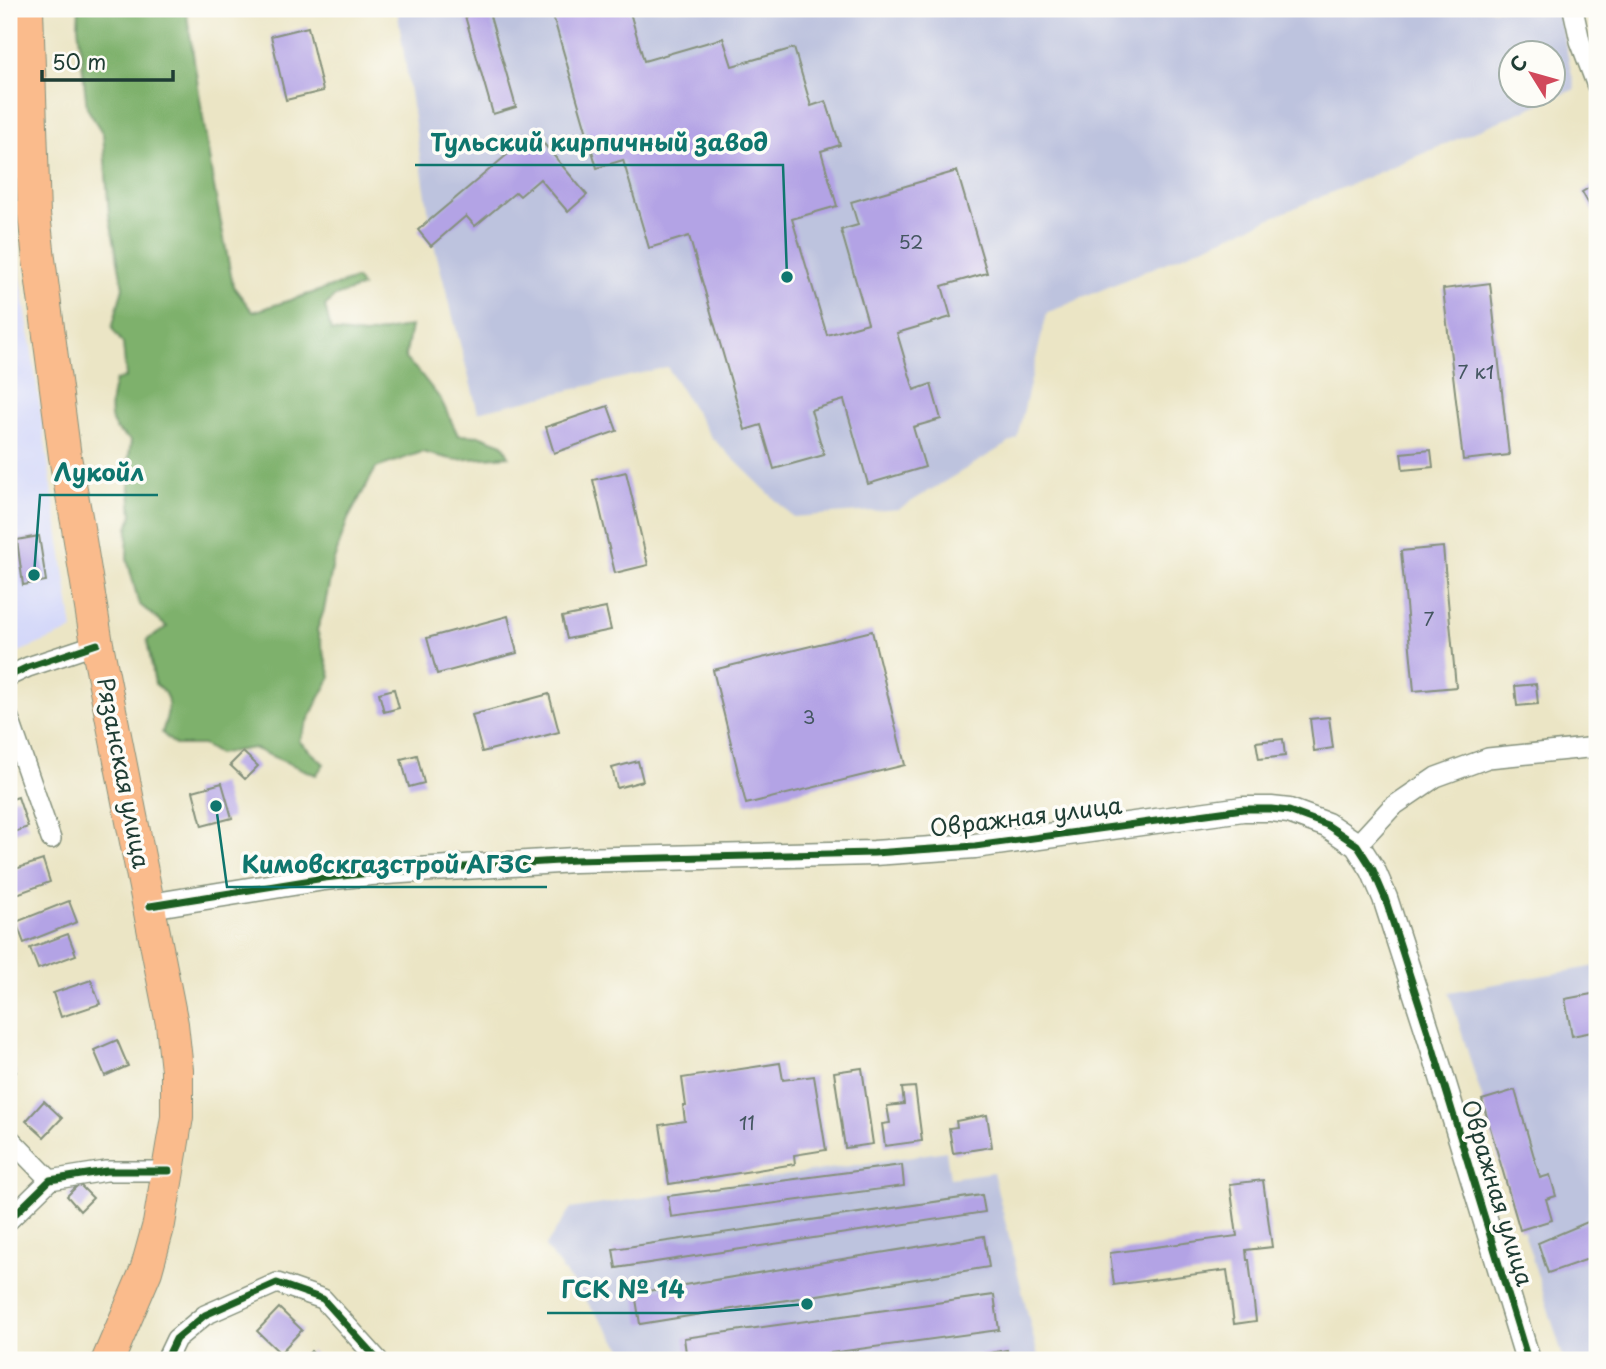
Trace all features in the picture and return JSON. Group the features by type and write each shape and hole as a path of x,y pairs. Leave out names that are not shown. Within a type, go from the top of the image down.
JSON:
{"main road":[{"name":"Рязанская улица","path":"27,9 34,214 65,457 97,644 172,1024 177,1070 177,1117 159,1224 146,1270 108,1360"}],"street":[{"path":"1573,9 1580,41 1597,86"},
{"path":"9,676 97,644"},
{"path":"9,718 51,839"},
{"path":"1357,845 1392,807 1436,777 1488,758 1597,747"},
{"name":"Овражная улица","path":"150,906 371,873 575,860 874,853 975,846 1243,809 1289,811 1327,825 1357,845 1373,870 1385,898 1430,1038 1528,1360"},
{"path":"9,1138 50,1180"},
{"path":"9,1220 50,1180 106,1171 169,1171"},
{"path":"166,1360 176,1339 205,1315 277,1283 323,1299 378,1360"}],"shaded area":[{"path":"397,9 1558,9 1564,38 1498,38 1498,108 1530,108 1047,313 1017,438 899,509 793,517 711,437 667,367 478,412 433,241"},
{"path":"1568,56 1575,89 1568,92"},
{"path":"9,181 73,630 9,656"},
{"path":"1597,966 1597,1360 1564,1360 1449,992"},
{"path":"946,1151 950,1178 993,1172 1039,1360 631,1360 545,1247 570,1209"}],"green space":[{"path":"79,9 186,9 212,176 233,286 253,312 356,279 362,287 335,296 325,306 331,331 365,335 411,326 405,359 441,400 458,435 481,436 503,444 509,456 455,460 422,452 376,468 348,519 333,563 324,610 317,630 331,677 299,741 324,764 316,775 253,748 218,754 203,745 175,745 162,733 168,712 168,700 155,684 147,640 167,627 139,604 127,559 128,528 132,515 128,464 131,441 116,429 111,412 115,381 126,377 123,344 112,328 123,287 109,214 103,134 87,108 78,26"}],"building":[{"path":"463,9 488,9 516,107 493,114"},
{"path":"551,9 629,9 644,61 723,38 732,66 794,48 811,106 826,101 840,145 821,151 837,206 792,219 827,335 868,323 841,230 858,225 851,202 957,171 987,273 942,286 951,317 897,333 914,390 931,384 941,419 913,427 925,467 868,484 844,400 811,410 824,455 774,469 761,425 745,430 689,236 649,248 623,160 597,168"},
{"path":"308,27 323,91 286,100 271,36"},
{"path":"534,132 587,195 568,212 540,179 520,196 516,192 475,226 466,216 431,246 418,230"},
{"path":"1597,183 1597,218 1582,192"},
{"path":"1490,283 1509,455 1463,460 1443,289"},
{"path":"608,406 617,431 554,453 546,427"},
{"path":"1431,450 1433,467 1403,470 1401,453"},
{"path":"626,472 648,565 615,573 593,480"},
{"path":"39,536 46,581 23,585 17,540"},
{"path":"1443,547 1456,687 1414,691 1401,551"},
{"path":"606,608 611,630 567,639 562,617"},
{"path":"508,616 517,653 437,674 427,638"},
{"path":"872,631 905,765 746,804 713,670"},
{"path":"1536,684 1538,704 1517,706 1515,686"},
{"path":"394,689 399,708 384,712 379,693"},
{"path":"549,694 559,732 482,752 472,715"},
{"path":"1329,717 1333,748 1314,751 1310,719"},
{"path":"1283,739 1285,756 1259,759 1256,742"},
{"path":"243,752 258,766 245,779 230,765"},
{"path":"417,755 424,783 409,787 401,759"},
{"path":"638,761 643,781 617,788 612,768"},
{"path":"222,783 232,818 202,826 193,791"},
{"path":"18,797 28,827 9,834 9,800"},
{"path":"43,860 50,882 14,895 9,871"},
{"path":"69,901 77,922 24,943 16,922"},
{"path":"68,934 76,955 38,969 30,948"},
{"path":"91,980 100,1004 61,1017 53,993"},
{"path":"1597,993 1597,1031 1572,1036 1565,999"},
{"path":"117,1040 128,1066 105,1076 94,1050"},
{"path":"780,1063 783,1080 814,1076 826,1150 794,1155 795,1164 669,1184 660,1125 685,1121 682,1078"},
{"path":"9,1066 16,1072 9,1081"},
{"path":"862,1068 873,1144 845,1148 834,1072"},
{"path":"915,1087 922,1141 885,1146 882,1124 890,1123 887,1106 904,1104 902,1088"},
{"path":"1515,1090 1540,1178 1550,1175 1556,1196 1546,1199 1552,1220 1520,1230 1482,1100"},
{"path":"44,1101 62,1118 44,1137 26,1121"},
{"path":"987,1115 992,1147 953,1153 949,1128 957,1127 956,1121"},
{"path":"902,1165 904,1186 671,1217 668,1196"},
{"path":"1263,1180 1272,1247 1246,1250 1256,1321 1234,1324 1227,1270 1114,1285 1110,1253 1237,1236 1230,1184"},
{"path":"79,1184 93,1198 80,1211 67,1196"},
{"path":"982,1195 985,1212 616,1268 613,1249"},
{"path":"1597,1218 1597,1256 1548,1273 1538,1243"},
{"path":"984,1236 989,1267 640,1324 635,1293"},
{"path":"994,1295 999,1330 779,1360 687,1360 684,1338"},
{"path":"279,1308 302,1330 280,1353 257,1331"},
{"path":"1007,1350 1009,1360 955,1360 955,1359"},
{"path":"311,1351 320,1360 303,1360"}],"cycle path":[{"path":"9,676 97,644"},
{"path":"150,906 371,873 574,860 874,853 975,846 1243,809 1289,811 1327,825 1357,845 1373,870 1385,898 1430,1038 1528,1360"},
{"path":"9,1220 50,1180 106,1171 169,1171"},
{"path":"166,1360 176,1339 205,1315 277,1283 323,1299 378,1360"}],"place":[{"name":"Тульский кирпичный завод","path":"787,277"},
{"name":"Лукойл","path":"34,575"},
{"name":"Кимовскгазстрой АГЗС","path":"216,806"},
{"name":"ГСК № 14","path":"807,1304"}]}
